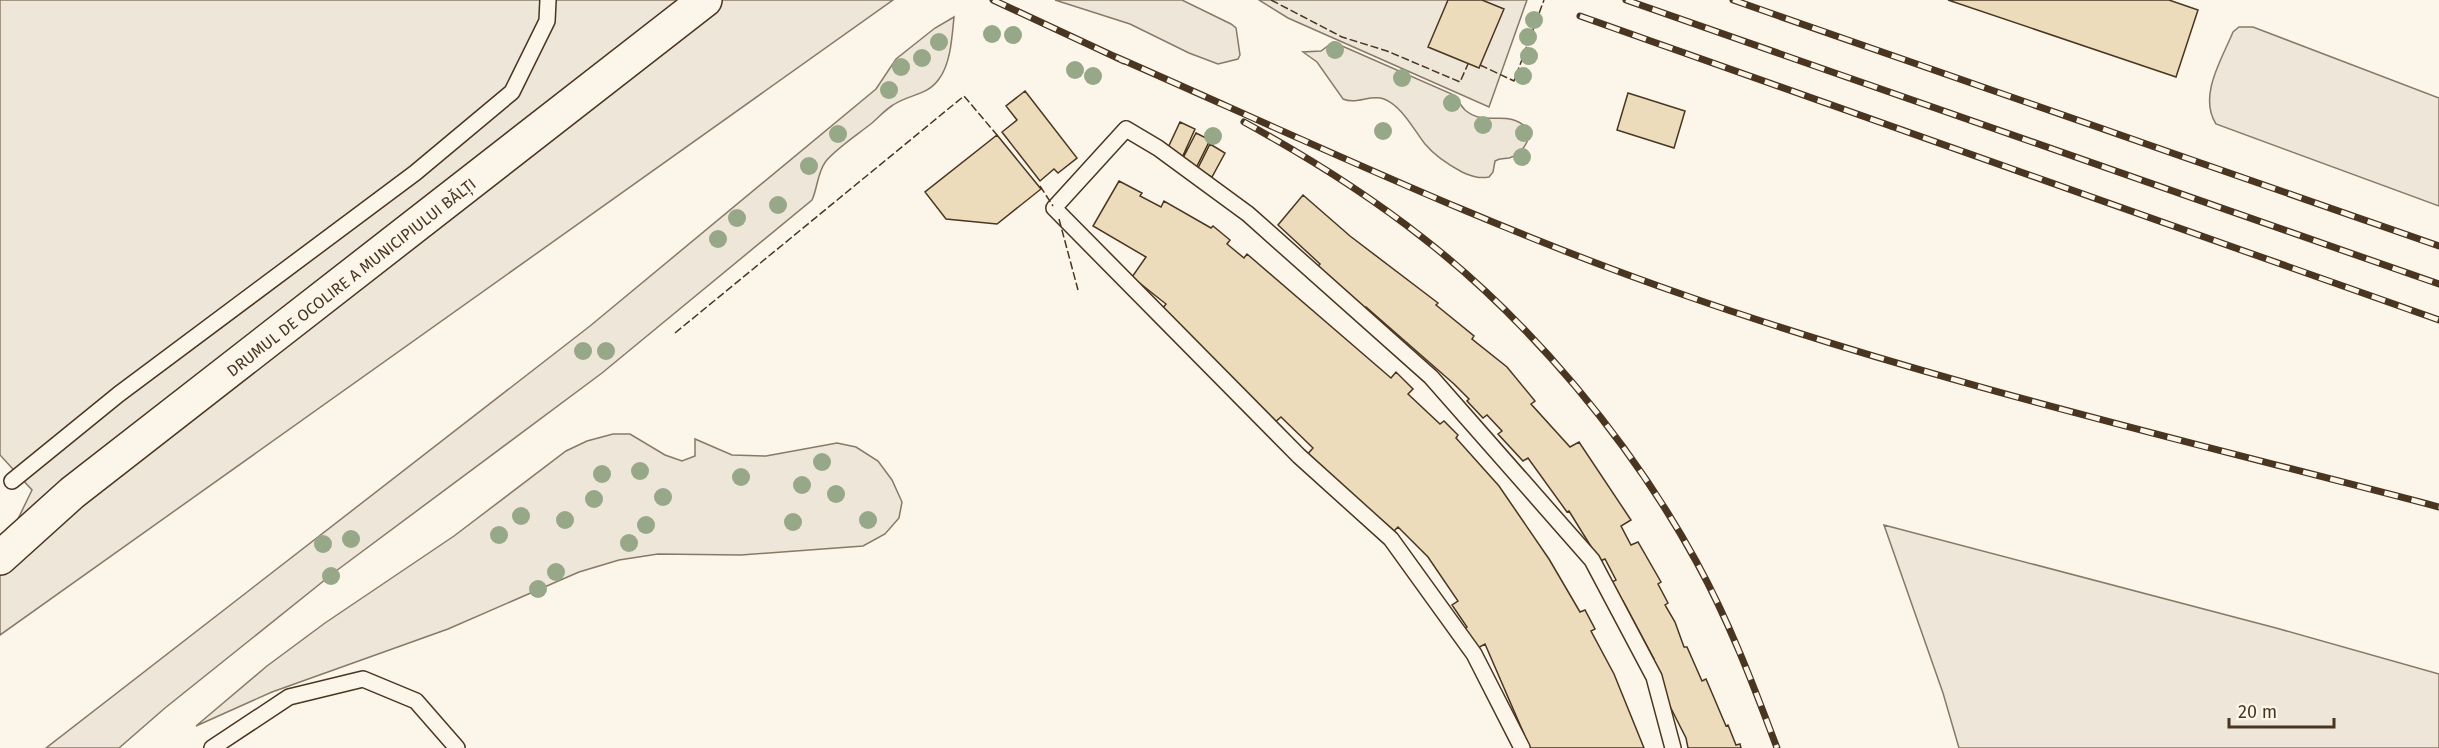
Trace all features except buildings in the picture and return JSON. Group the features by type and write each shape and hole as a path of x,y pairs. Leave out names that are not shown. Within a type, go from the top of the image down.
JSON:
{"highway":[{"name":"DRUMUL DE OCOLIRE A MUNICIPIULUI BĂLȚI","path":"0,558 72,493 676,25 705,0"}],"lane":[{"path":"12,481 129,387 415,172 512,92 547,21 548,0"},
{"path":"1522,748 1474,654 1391,539 1299,456 1054,208 1126,129 1158,148 1248,214 1431,377 1592,560 1654,677 1673,748"},
{"path":"212,748 289,697 363,679 416,701 457,748"}],"shaded area":[{"path":"0,0 893,0 0,635 0,556 32,490 0,455"},
{"path":"1055,0 1182,0 1236,28 1240,55 1238,59 1218,64 1189,53 1130,24"},
{"path":"1259,0 1527,0 1489,107 1288,18"},
{"path":"954,17 952,41 946,65 934,85 890,107 836,151 823,166 812,200 602,373 336,571 165,708 119,748 46,748 590,326 876,89 896,59 935,28"},
{"path":"2239,27 2253,27 2439,98 2439,206 2216,124 2211,113 2211,90 2218,66 2233,32"},
{"path":"1333,42 1454,95 1465,110 1473,115 1481,118 1505,118 1522,124 1530,131 1526,144 1513,156 1495,161 1493,172 1489,177 1475,177 1462,172 1442,160 1429,148 1402,113 1390,102 1379,98 1353,101 1343,99 1317,62 1303,52 1321,51"},
{"path":"613,434 630,434 665,455 682,461 695,456 695,439 732,455 766,456 837,443 856,447 878,461 892,480 902,502 899,518 885,534 863,546 741,555 658,554 619,560 579,572 448,629 272,692 196,726 267,666 325,623 454,536 566,451 587,441"},
{"path":"1884,525 2276,628 2439,674 2439,748 1959,748 1943,693"}],"railway":[{"path":"993,0 1124,61"},
{"path":"1626,0 2439,284"},
{"path":"1733,0 2439,246"},
{"path":"1580,16 2439,320"},
{"path":"1116,57 1470,213 1687,296 1873,356 1967,383 2439,507"},
{"path":"1244,122 1336,176 1423,238 1502,307 1575,386 1641,472 1696,561 1730,630 1777,748"}],"fence":[{"path":"1271,0 1342,37 1387,51 1460,82 1468,64"},
{"path":"1480,65 1514,81 1544,0"},
{"path":"675,333 964,96 997,135"},
{"path":"1040,186 1053,206"},
{"path":"1059,219 1078,290"}]}
